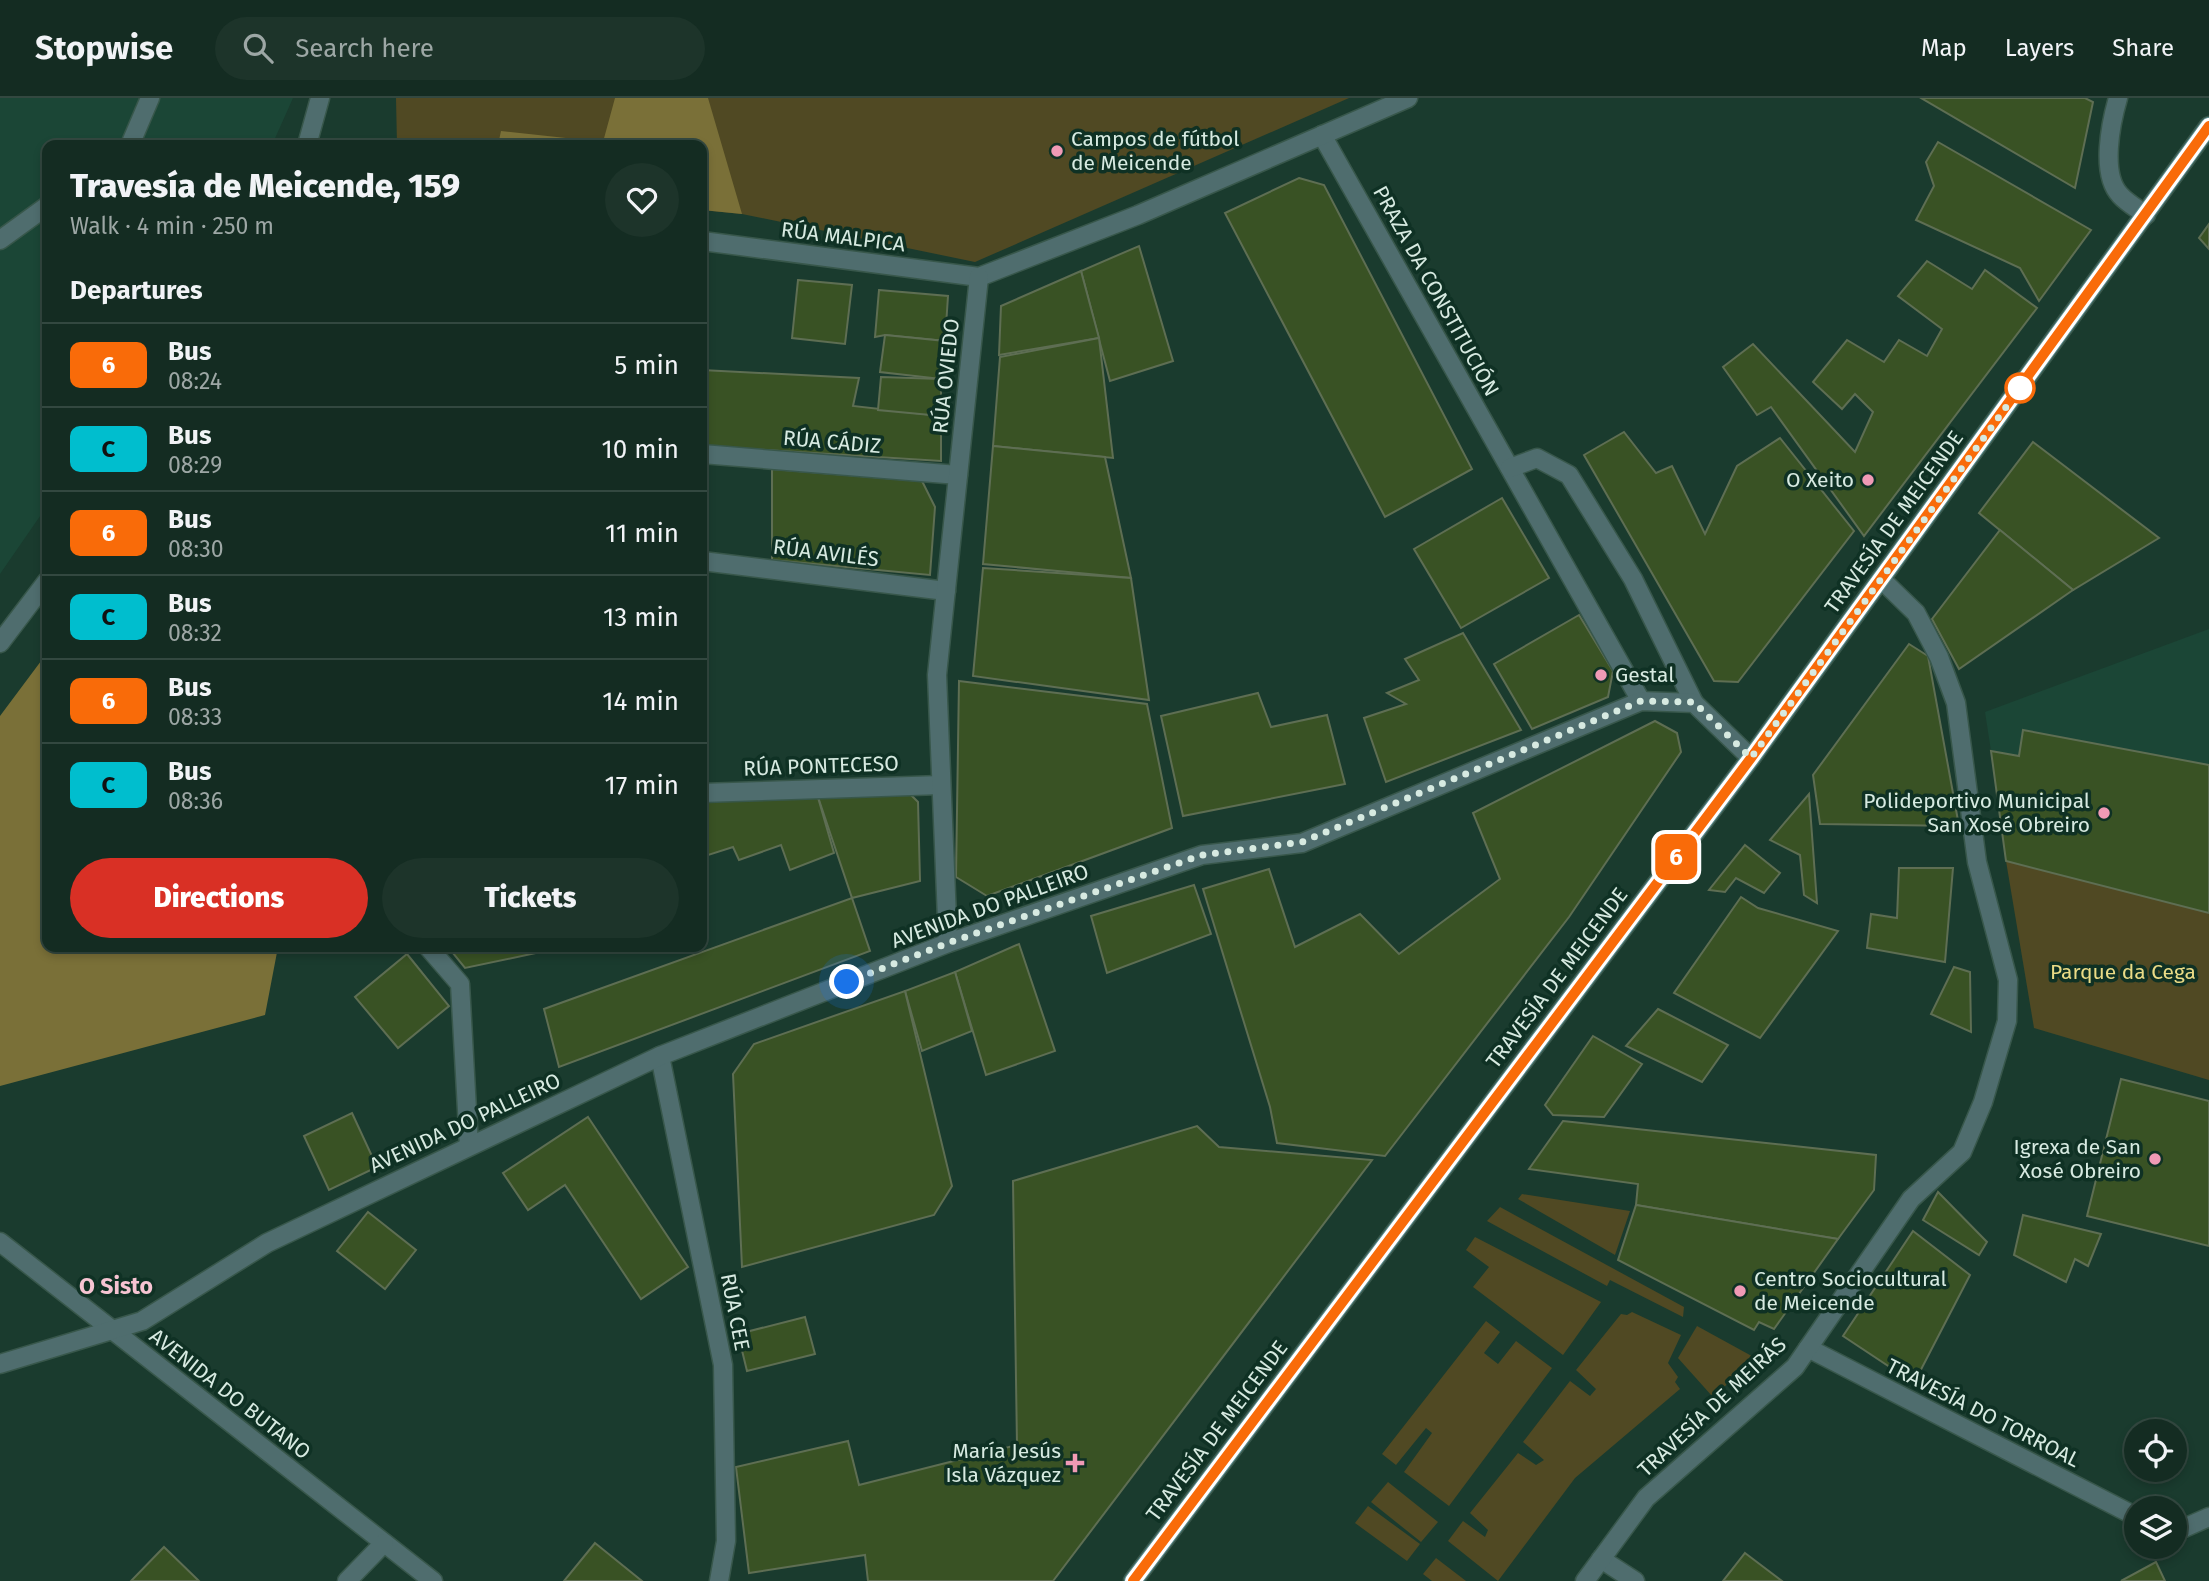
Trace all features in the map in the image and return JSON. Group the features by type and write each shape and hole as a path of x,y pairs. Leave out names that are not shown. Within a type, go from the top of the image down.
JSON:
{"main road":[{"name":"TRAVESÍA DE MEICENDE","path":"1133,1581 1751,758 2209,126"}],"street":[{"path":"132,140 150,98"},
{"path":"308,140 320,98"},
{"path":"979,278 1138,215 1408,98"},
{"path":"2118,98 2111,125 2109,164 2118,194 2146,215"},
{"name":"PRAZA DA CONSTITUCIÓN","path":"1322,135 1641,701"},
{"path":"0,240 42,210"},
{"name":"RÚA MALPICA","path":"707,242 979,278"},
{"name":"RÚA OVIEDO","path":"948,943 937,675 979,278"},
{"name":"RÚA CÁDIZ","path":"707,454 958,475"},
{"path":"1510,468 1537,458 1569,475 1633,579 1694,702 1751,758"},
{"name":"RÚA AVILÉS","path":"707,562 946,591"},
{"name":"TRAVESÍA DE MEIRÁS","path":"1585,1581 1646,1499 1795,1367 1911,1199 1962,1152 1983,1102 2007,1021 2007,980 1977,862 1956,703 1939,657 1916,613 1881,579"},
{"path":"0,643 42,588"},
{"path":"1641,701 1694,702"},
{"name":"AVENIDA DO PALLEIRO","path":"0,1364 142,1321 267,1243 660,1056 948,943 1202,855 1302,842 1641,701"},
{"name":"RÚA PONTECESO","path":"707,793 941,785"},
{"path":"432,952 460,984 469,1146"},
{"name":"RÚA CEE","path":"660,1056 723,1365 726,1541 719,1581"},
{"name":"AVENIDA DO BUTANO","path":"0,1242 433,1581"},
{"name":"TRAVESÍA DO TORROAL","path":"1808,1348 2124,1510"},
{"path":"2187,1527 2209,1517"},
{"path":"347,1581 384,1543"},
{"path":"1601,1559 1634,1581"}],"shaded area":[{"path":"0,98 293,98 274,140 42,140 42,513 0,574"},
{"path":"615,98 708,98 742,214 707,210 707,140 604,140"},
{"path":"501,131 584,140 499,140"},
{"path":"2209,629 2209,765 2024,730 2019,756 1991,751 1985,712"},
{"path":"42,660 42,952 277,952 265,1015 0,1086 0,716"}],"green space":[{"path":"396,98 1349,98 975,262 742,214 707,210 707,140 397,140"},
{"name":"Parque da Cega","path":"2006,861 2209,913 2209,1080 2034,1028"},
{"path":"1522,1194 1630,1211 1615,1255 1518,1199"},
{"path":"1500,1207 1684,1307 1683,1317 1610,1280 1607,1286 1487,1221"},
{"path":"1475,1237 1601,1302 1563,1355 1473,1287 1489,1267 1466,1250"},
{"path":"1632,1312 1681,1335 1668,1363 1678,1377 1675,1382 1680,1389 1575,1478 1498,1581 1448,1541 1463,1521 1485,1537 1488,1530 1470,1513 1518,1453 1536,1465 1544,1460 1523,1442 1570,1381 1590,1396 1596,1389 1576,1370 1621,1314"},
{"path":"1486,1321 1500,1332 1484,1353 1498,1364 1516,1341 1552,1368 1449,1506 1404,1472 1432,1433 1426,1428 1396,1465 1382,1454"},
{"path":"1697,1326 1759,1360 1712,1396 1678,1358"},
{"path":"1388,1482 1438,1522 1421,1542 1371,1502"},
{"path":"1368,1506 1420,1544 1407,1561 1355,1523"},
{"path":"1436,1558 1466,1581 1432,1581 1423,1574"}],"building":[{"path":"1921,98 2085,98 2093,102 2075,188"},
{"path":"1938,142 2091,230 2039,301 2020,268 1916,220 1934,186 1926,162"},
{"path":"1299,178 1324,185 1472,469 1385,517 1225,213"},
{"path":"2209,224 2209,249 2199,238"},
{"path":"1139,246 1173,361 1110,381 1081,271"},
{"path":"1927,261 1972,289 1985,270 2037,308 1864,536 1771,407 1757,415 1723,367 1753,344 1855,452 1873,412 1855,394 1842,409 1813,382 1847,340 1884,362 1899,340 1927,356 1942,329 1898,296"},
{"path":"1081,271 1099,338 999,355 1001,306"},
{"path":"798,280 852,285 845,344 792,338"},
{"path":"879,290 948,296 945,341 885,335 875,337"},
{"path":"885,335 945,341 941,379 880,372"},
{"path":"1099,338 1113,458 993,446 1000,357"},
{"path":"707,370 859,378 853,406 941,416 941,461 707,446"},
{"path":"881,377 941,379 941,416 878,410"},
{"path":"1624,432 1656,473 1672,466 1705,534 1737,466 1780,438 1854,531 1738,682 1714,681 1584,455"},
{"path":"2033,442 2159,538 2073,590 1979,513"},
{"path":"993,446 1105,457 1131,578 983,564"},
{"path":"772,469 922,481 935,507 930,575 772,560"},
{"path":"1502,498 1549,578 1461,628 1414,549"},
{"path":"2000,530 2073,590 1959,669 1932,619"},
{"path":"983,568 1131,578 1149,700 973,676"},
{"path":"1579,615 1613,671 1608,697 1532,729 1494,664"},
{"path":"1463,633 1521,730 1386,782 1364,718 1406,704 1387,693 1419,680 1405,659"},
{"path":"1909,644 1928,656 1959,826 1820,824 1813,775"},
{"path":"959,681 1147,704 1172,828 987,896 956,877"},
{"path":"1258,693 1271,727 1327,715 1345,784 1183,816 1161,716"},
{"path":"1655,721 1677,733 1681,752 1569,917 1385,1156 1277,1143 1270,1107 1203,889 1269,869 1295,947 1360,914 1399,954 1500,879 1473,813"},
{"name":"Polideportivo Municipal San Xosé Obreiro","path":"2023,730 2209,765 2209,913 2006,861 1991,751 2019,756"},
{"path":"907,791 918,802 920,881 852,898 817,794"},
{"path":"817,794 834,853 790,870 781,845 739,860 733,847 707,855 707,800"},
{"path":"1809,794 1817,903 1804,895 1800,855 1770,840"},
{"path":"1745,845 1780,873 1764,893 1736,878 1725,892 1709,890"},
{"path":"1899,868 1953,868 1945,962 1867,948 1871,914 1897,918"},
{"path":"1194,885 1211,934 1107,973 1091,916"},
{"path":"1741,897 1758,908 1838,931 1760,1038 1674,993"},
{"path":"852,898 870,951 559,1067 544,1009"},
{"path":"1019,944 1055,1051 986,1075 955,972"},
{"path":"452,952 536,952 536,953 465,968"},
{"path":"407,954 449,1006 398,1048 355,997"},
{"path":"1954,967 1970,972 1971,1032 1931,1014"},
{"path":"955,972 972,1031 922,1051 905,991"},
{"path":"905,991 952,1186 934,1215 742,1267 733,1074 754,1044"},
{"path":"1658,1009 1728,1045 1702,1082 1626,1046"},
{"path":"1593,1036 1642,1064 1604,1117 1553,1115 1545,1105"},
{"name":"Igrexa de San Xosé Obreiro","path":"2121,1079 2209,1101 2209,1246 2087,1216"},
{"path":"352,1113 377,1167 329,1190 304,1136"},
{"path":"588,1117 688,1267 641,1299 565,1185 528,1210 503,1173"},
{"path":"1563,1121 1876,1155 1874,1190 1838,1239 1636,1205 1638,1184 1529,1169"},
{"path":"1197,1126 1219,1147 1372,1160 1053,1581 868,1581 865,1555 749,1573 736,1467 848,1441 859,1485 1017,1445 1013,1181"},
{"path":"1938,1192 1987,1242 1979,1255 1923,1220"},
{"name":"Centro Sociocultural de Meicende","path":"1636,1205 1838,1239 1774,1329 1759,1322 1754,1330 1618,1260"},
{"path":"368,1212 416,1250 385,1289 337,1251"},
{"path":"2023,1215 2101,1234 2088,1266 2075,1259 2066,1282 2014,1255"},
{"path":"1913,1231 1970,1275 1914,1383 1843,1336"},
{"path":"805,1317 815,1354 747,1371 738,1334"},
{"path":"595,1543 642,1581 564,1581"},
{"path":"164,1547 199,1581 131,1581"},
{"path":"1745,1553 1782,1581 1723,1581"},
{"path":"2156,1562 2165,1581 2121,1581"}],"bus line":[{"name":"6","path":"1133,1581 1751,758 2209,126"}],"place":[{"name":"Campos de fútbol de Meicende","path":"1057,151"},
{"name":"O Xeito","path":"1868,480"},
{"name":"Gestal","path":"1601,675"},
{"name":"Polideportivo Municipal San Xosé Obreiro","path":"2104,813"},
{"name":"Igrexa de San Xosé Obreiro","path":"2155,1159"},
{"name":"Centro Sociocultural de Meicende","path":"1740,1291"},
{"name":"María Jesús Isla Vázquez","path":"1075,1463"}],"district":[{"name":"O Sisto","path":"116,1286"}],"route":[{"path":"847,982 948,943 1202,855 1302,842 1641,701 1694,702 1714,725 1751,758 2020,388"}]}
